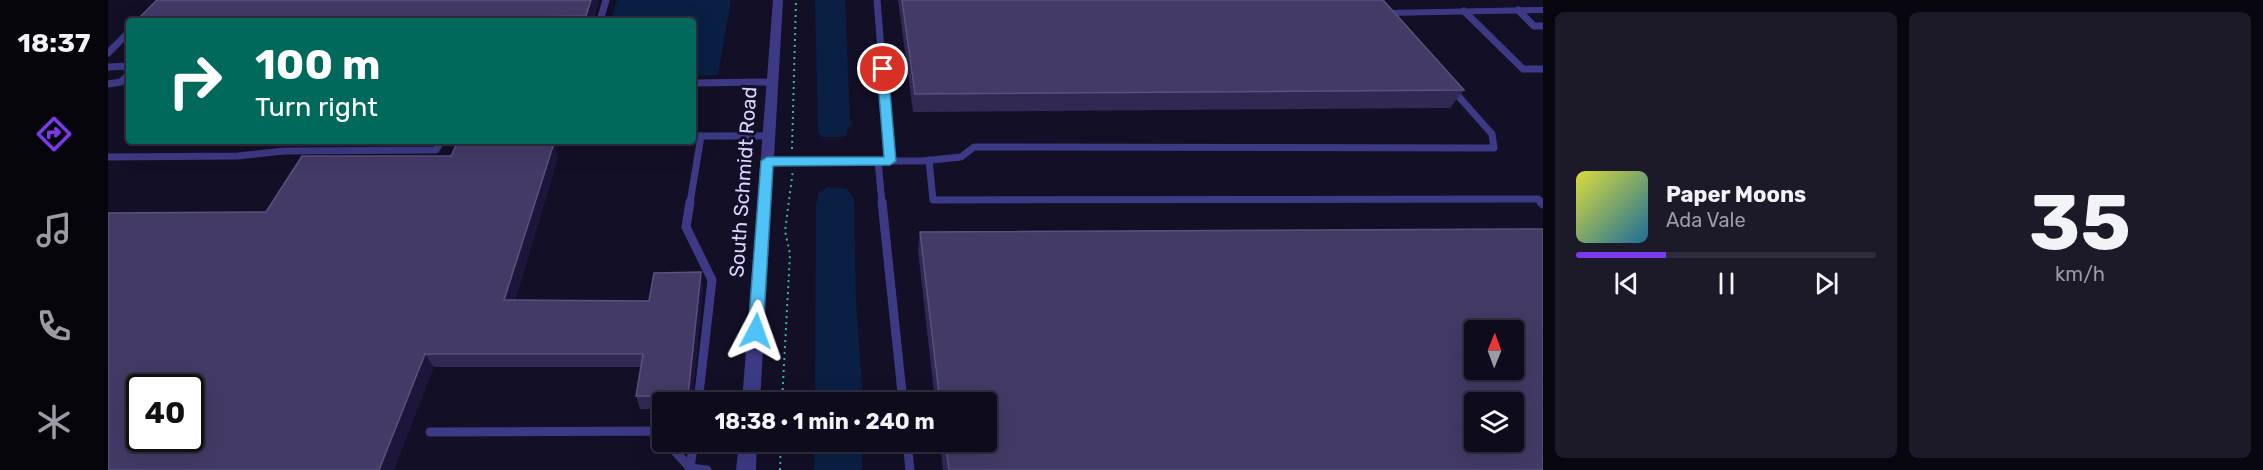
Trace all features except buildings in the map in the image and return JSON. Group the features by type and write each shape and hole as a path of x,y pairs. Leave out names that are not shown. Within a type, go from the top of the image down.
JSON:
{"street":[{"name":"South Schmidt Road","path":"752,392 778,0"},
{"path":"1387,14 1543,10"},
{"path":"746,470 747,452"}],"lane":[{"path":"601,18 606,0"},
{"path":"877,0 890,161"},
{"path":"1518,10 1534,26 1543,26"},
{"path":"1464,11 1523,69 1543,69"},
{"path":"108,53 126,35"},
{"path":"108,67 126,66"},
{"path":"108,84 121,82 126,77"},
{"path":"696,83 772,82"},
{"path":"767,161 929,160 961,157 974,147 1494,148 1492,134 1447,82"},
{"path":"699,392 712,280 686,227 697,136 769,136"},
{"path":"108,157 238,156 284,151 436,150 439,144"},
{"path":"929,160 933,200 1538,198 1543,204"},
{"path":"878,161 902,392"},
{"path":"430,432 652,431"},
{"path":"675,452 690,468 707,470"},
{"path":"690,468 692,452"},
{"path":"908,452 910,470"}],"path":[{"path":"783,392 790,254 785,231 792,161 791,128 796,0"},
{"path":"780,470 781,452"}],"water":[{"path":"617,0 731,0 718,75 696,76 696,18 612,18"},
{"path":"815,0 845,0 850,121 853,124 848,127 847,135 842,137 822,137 818,132"},
{"path":"828,187 847,189 854,199 856,302 862,392 815,392 816,204 819,192"},
{"path":"814,452 862,452 862,470 814,470"}],"route":[{"path":"756,331 767,161 890,161 883,69"}]}
